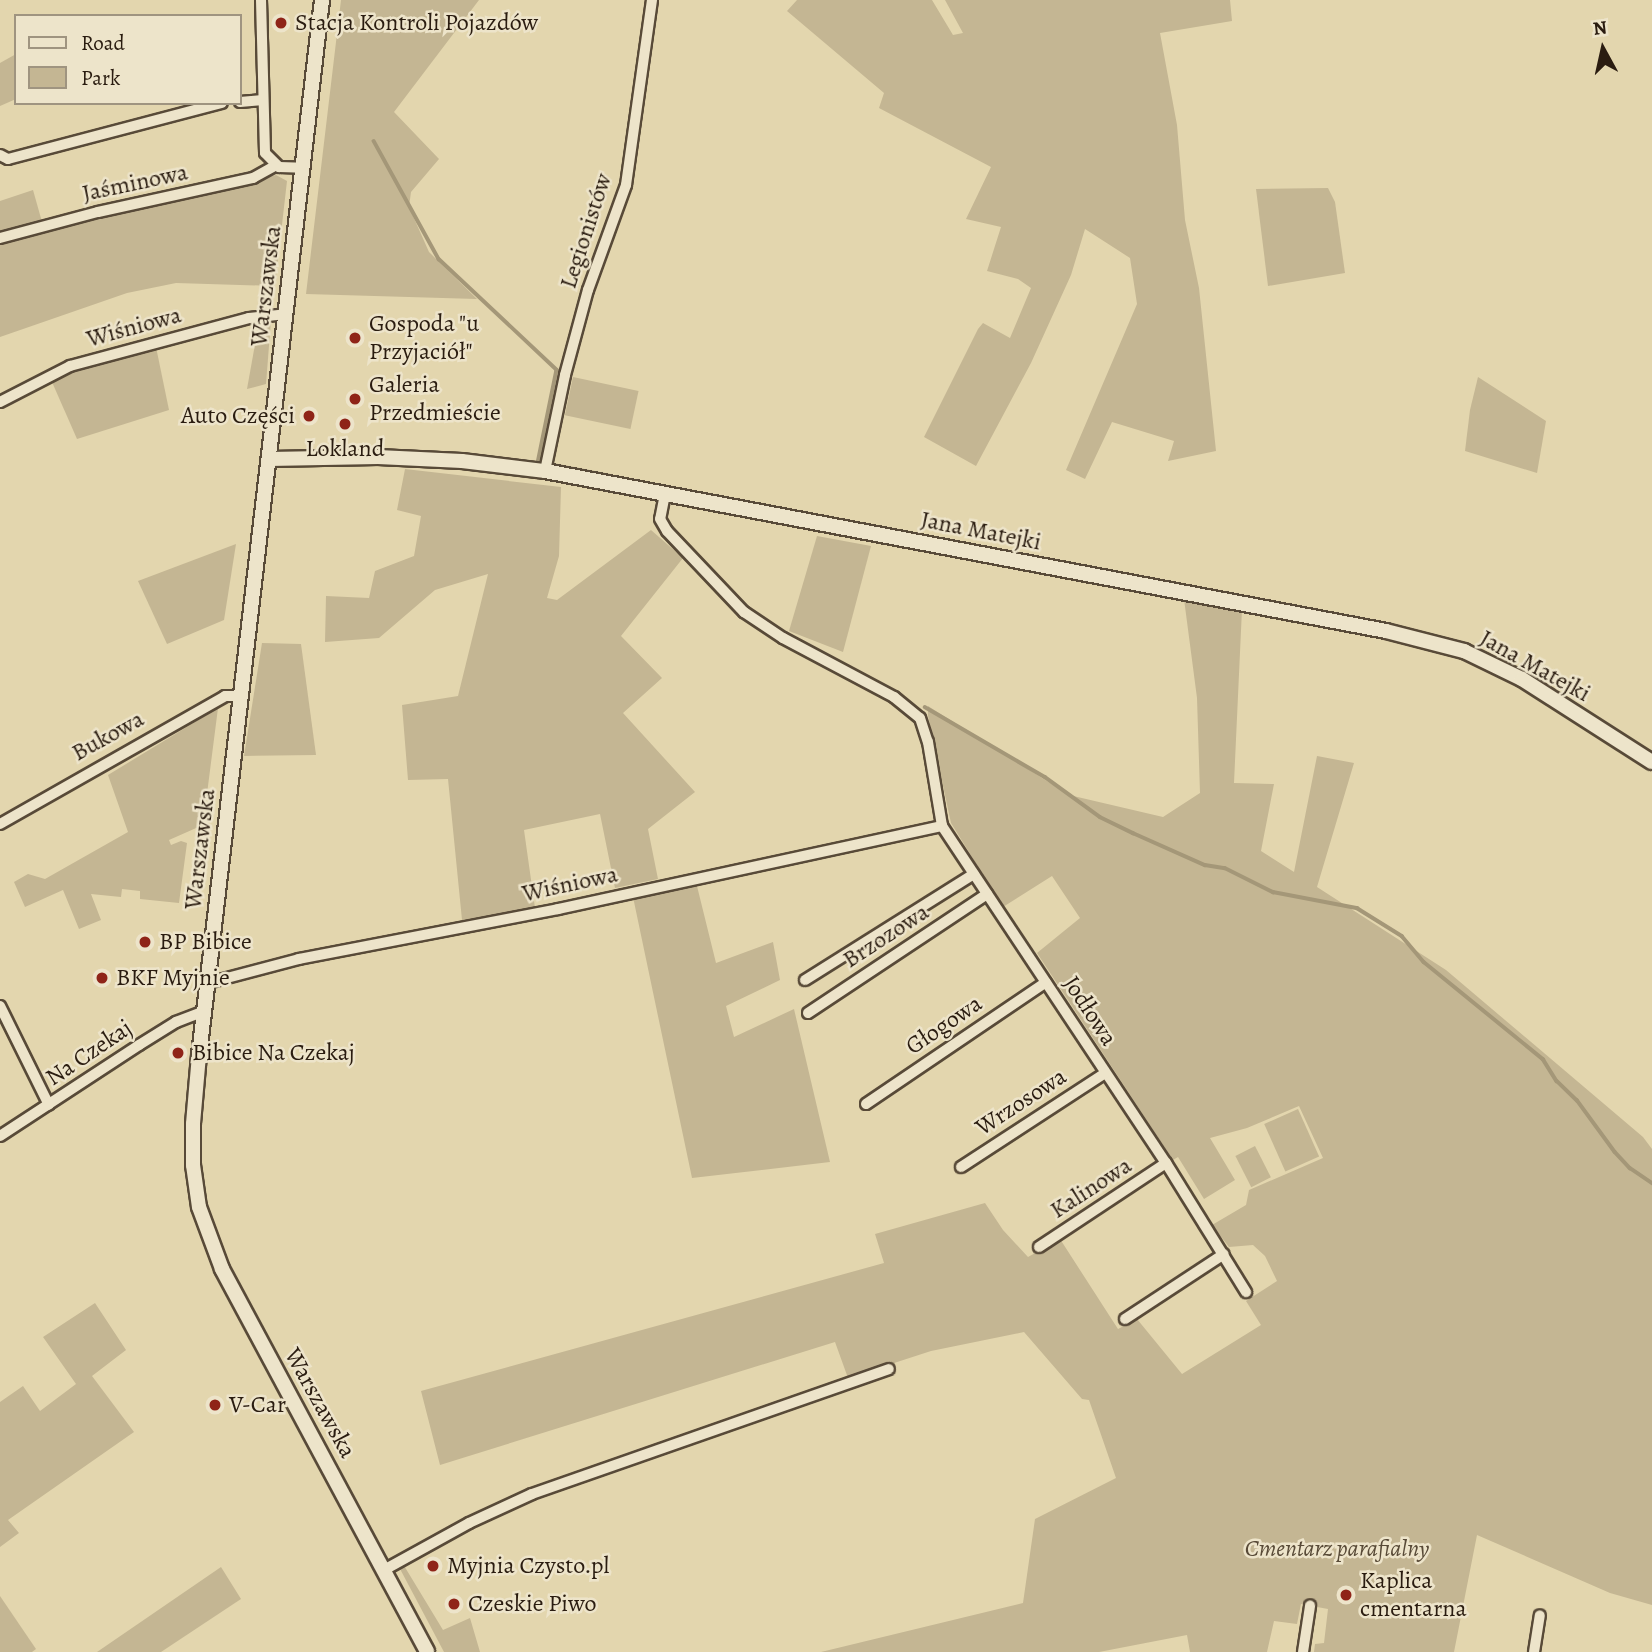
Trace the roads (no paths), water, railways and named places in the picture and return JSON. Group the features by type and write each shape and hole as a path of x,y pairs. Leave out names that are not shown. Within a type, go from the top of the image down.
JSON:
{"main road":[{"name":"Warszawska","path":"322,0 208,983 192,1149 196,1190 208,1234 248,1318 426,1652"},
{"name":"Jana Matejki","path":"269,459 378,457 462,461 545,471 1386,631 1464,651 1522,679 1652,762"}],"street":[{"path":"261,0 263,147 268,158 276,165 303,168"},
{"name":"Legionistów","path":"545,471 565,375 588,290 626,186 652,0"},
{"path":"242,102 263,100"},
{"path":"0,155 8,159 214,105"},
{"name":"Jaśminowa","path":"0,238 72,218 253,178 276,165"},
{"name":"Wiśniowa","path":"0,402 70,366 249,318 286,314"},
{"name":"Jodłowa","path":"665,494 660,519 667,531 744,611 783,638 894,697 920,718 928,742 942,826 1166,1163 1246,1292"},
{"name":"Bukowa","path":"0,824 225,696 241,696"},
{"name":"Wiśniowa","path":"208,983 299,959 558,909 942,826"},
{"name":"Brzozowa","path":"805,980 974,874"},
{"name":"Brzozowa","path":"807,1013 987,894"},
{"name":"Głogowa","path":"866,1104 1046,982"},
{"path":"0,1006 49,1105"},
{"name":"Na Czekaj","path":"0,1136 176,1022 205,1011"},
{"name":"Wrzosowa","path":"961,1167 1105,1073"},
{"name":"Kalinowa","path":"1038,1247 1166,1163"},
{"path":"1125,1319 1224,1254"},
{"path":"384,1570 469,1523 532,1494 889,1369"},
{"path":"1303,1652 1310,1606"},
{"path":"1534,1652 1541,1615"}],"waterway":[{"path":"374,141 439,259 557,370 538,463"},
{"path":"553,465 610,476"},
{"path":"925,707 1045,777 1100,817 1133,833 1205,865 1225,868 1273,892 1357,908 1402,936 1424,962 1543,1059 1557,1081 1577,1100 1615,1152 1630,1168 1652,1183"}],"place":[{"name":"Stacja Kontroli Pojazdów","path":"281,23"},
{"name":"Gospoda \"u Przyjaciół\"","path":"355,338"},
{"name":"Galeria Przedmieście","path":"355,399"},
{"name":"Auto Części","path":"309,416"},
{"name":"Lokland","path":"345,424"},
{"name":"BP Bibice","path":"145,942"},
{"name":"BKF Myjnie","path":"102,978"},
{"name":"Bibice Na Czekaj","path":"178,1053"},
{"name":"V-Car","path":"215,1405"},
{"name":"Myjnia Czysto.pl","path":"433,1566"},
{"name":"Kaplica cmentarna","path":"1346,1595"},
{"name":"Czeskie Piwo","path":"454,1604"}],"park label":[{"name":"Cmentarz parafialny","path":"1337,1549"}]}
